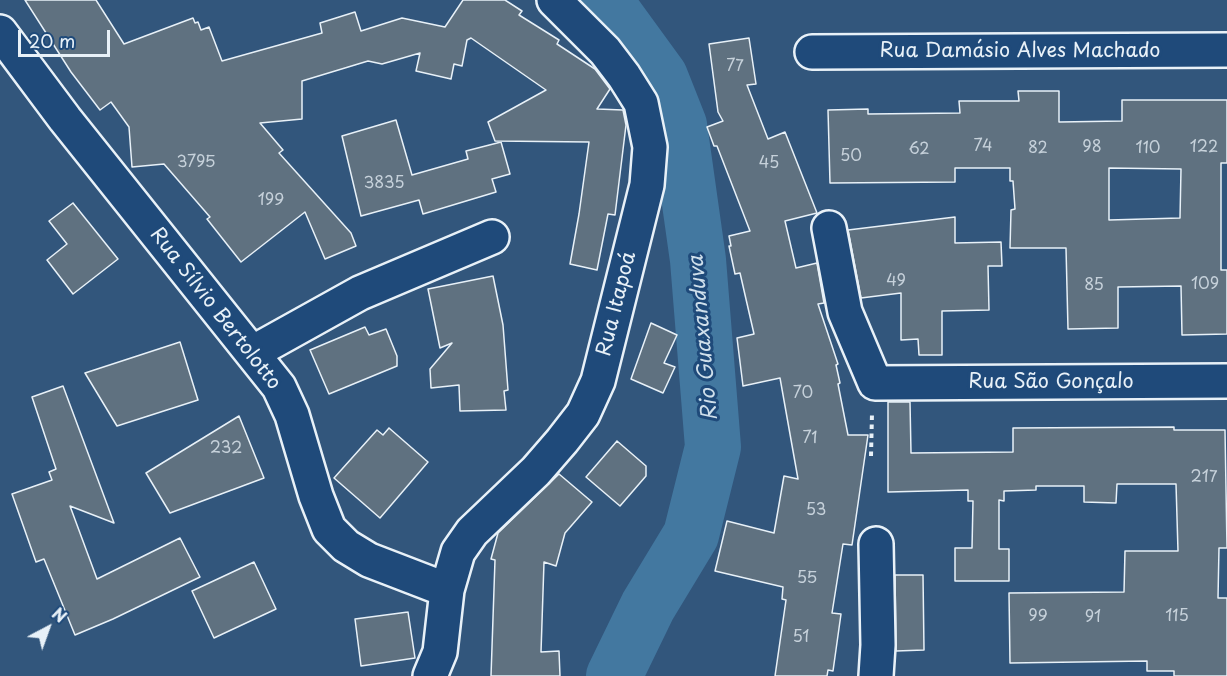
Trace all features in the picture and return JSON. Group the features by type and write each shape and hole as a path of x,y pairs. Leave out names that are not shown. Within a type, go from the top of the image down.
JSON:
{"street":[{"name":"Rua Itapoá","path":"430,676 440,652 447,590 458,552 472,532 536,471 562,441 583,414 598,381 647,185 650,147 641,103 605,51 554,0"},
{"name":"Rua Sílvio Bertolotto","path":"0,32 65,119 279,387 292,416 316,496 329,528 346,546 369,560 447,590"},
{"name":"Rua Damásio Alves Machado","path":"813,52 1227,50"},
{"path":"829,228 845,312 875,382"},
{"path":"252,353 360,293 492,237"},
{"name":"Rua São Gonçalo","path":"875,382 1227,381"},
{"path":"876,544 878,645 876,676"}],"path":[{"path":"872,456 872,406 875,382"}],"building":[{"path":"25,0 96,0 124,44 193,18 195,23 198,22 201,30 209,27 222,61 322,33 320,23 355,12 361,31 402,18 445,27 463,0 505,0 522,11 519,15 559,40 557,44 595,69 610,89 597,109 623,110 626,125 615,215 608,214 597,270 570,264 589,142 495,141 488,122 546,90 471,38 467,40 462,66 454,64 451,79 416,71 420,53 382,64 368,61 302,81 302,119 260,123 283,150 279,153 351,233 356,246 325,259 305,212 241,262 207,219 210,217 164,164 132,167 129,127 111,102 100,110 71,72"},
{"path":"749,38 756,84 747,85 768,139 785,132 817,213 785,221 796,268 817,263 824,303 818,304 838,364 836,365 840,383 838,384 848,435 868,435 852,545 843,544 832,613 841,614 833,671 828,670 827,676 775,676 786,600 782,599 783,587 715,571 727,521 774,533 784,476 798,479 780,378 743,386 737,338 754,334 740,273 735,274 729,236 750,231 717,146 714,146 707,127 723,121 718,112 709,44"},
{"path":"1018,91 1059,91 1059,122 1122,121 1122,100 1227,100 1227,163 1221,163 1221,270 1227,270 1227,334 1182,335 1181,286 1118,287 1118,328 1068,329 1066,248 1010,248 1011,210 1015,209 1010,168 955,168 955,182 830,183 828,110 868,109 868,114 960,113 959,101 1019,101","holes":["1109,168 1181,169 1180,218 1109,220"]},
{"path":"396,120 412,175 468,159 466,151 501,142 510,174 492,179 496,192 423,214 419,200 361,216 342,136"},
{"path":"73,203 118,259 73,294 47,260 67,244 49,221"},
{"path":"955,217 955,243 1001,242 1002,266 988,266 989,310 942,311 942,355 919,355 918,339 901,340 901,293 861,298 848,230"},
{"path":"493,276 503,325 508,390 504,391 506,410 460,411 459,385 431,388 430,369 452,343 440,348 428,289"},
{"path":"651,323 677,335 664,363 675,367 663,393 631,379"},
{"path":"365,327 369,335 386,329 397,356 397,366 329,394 310,350"},
{"path":"180,342 198,400 117,426 85,373"},
{"path":"63,386 114,523 70,506 97,579 180,538 200,577 75,635 44,559 36,562 12,494 52,480 49,472 56,469 32,397"},
{"path":"888,402 910,402 911,453 1013,452 1013,428 1174,427 1174,430 1225,430 1227,548 1219,548 1218,598 1227,598 1227,676 1174,676 1174,671 1147,671 1147,661 1010,663 1009,593 1124,592 1125,551 1178,551 1176,484 1117,484 1116,503 1084,502 1084,486 1036,486 1036,490 1004,491 1004,501 999,500 999,549 1009,549 1009,581 955,581 955,548 972,548 973,501 968,501 968,490 888,492"},
{"path":"239,416 264,478 170,513 146,473"},
{"path":"389,428 428,462 380,518 334,478 377,430 383,435"},
{"path":"617,441 646,466 646,476 620,506 586,477"},
{"path":"559,474 592,502 565,533 556,566 544,562 541,652 559,651 560,676 491,676 495,560 491,559 498,533"},
{"path":"254,562 276,609 214,638 192,591"},
{"path":"895,575 923,575 924,650 896,651"},
{"path":"408,612 415,658 361,666 355,619"}],"waterway":[{"name":"Rio Guaxanduva","path":"604,0 660,77 679,125 698,260 713,447 691,535 648,606 614,676"}]}
